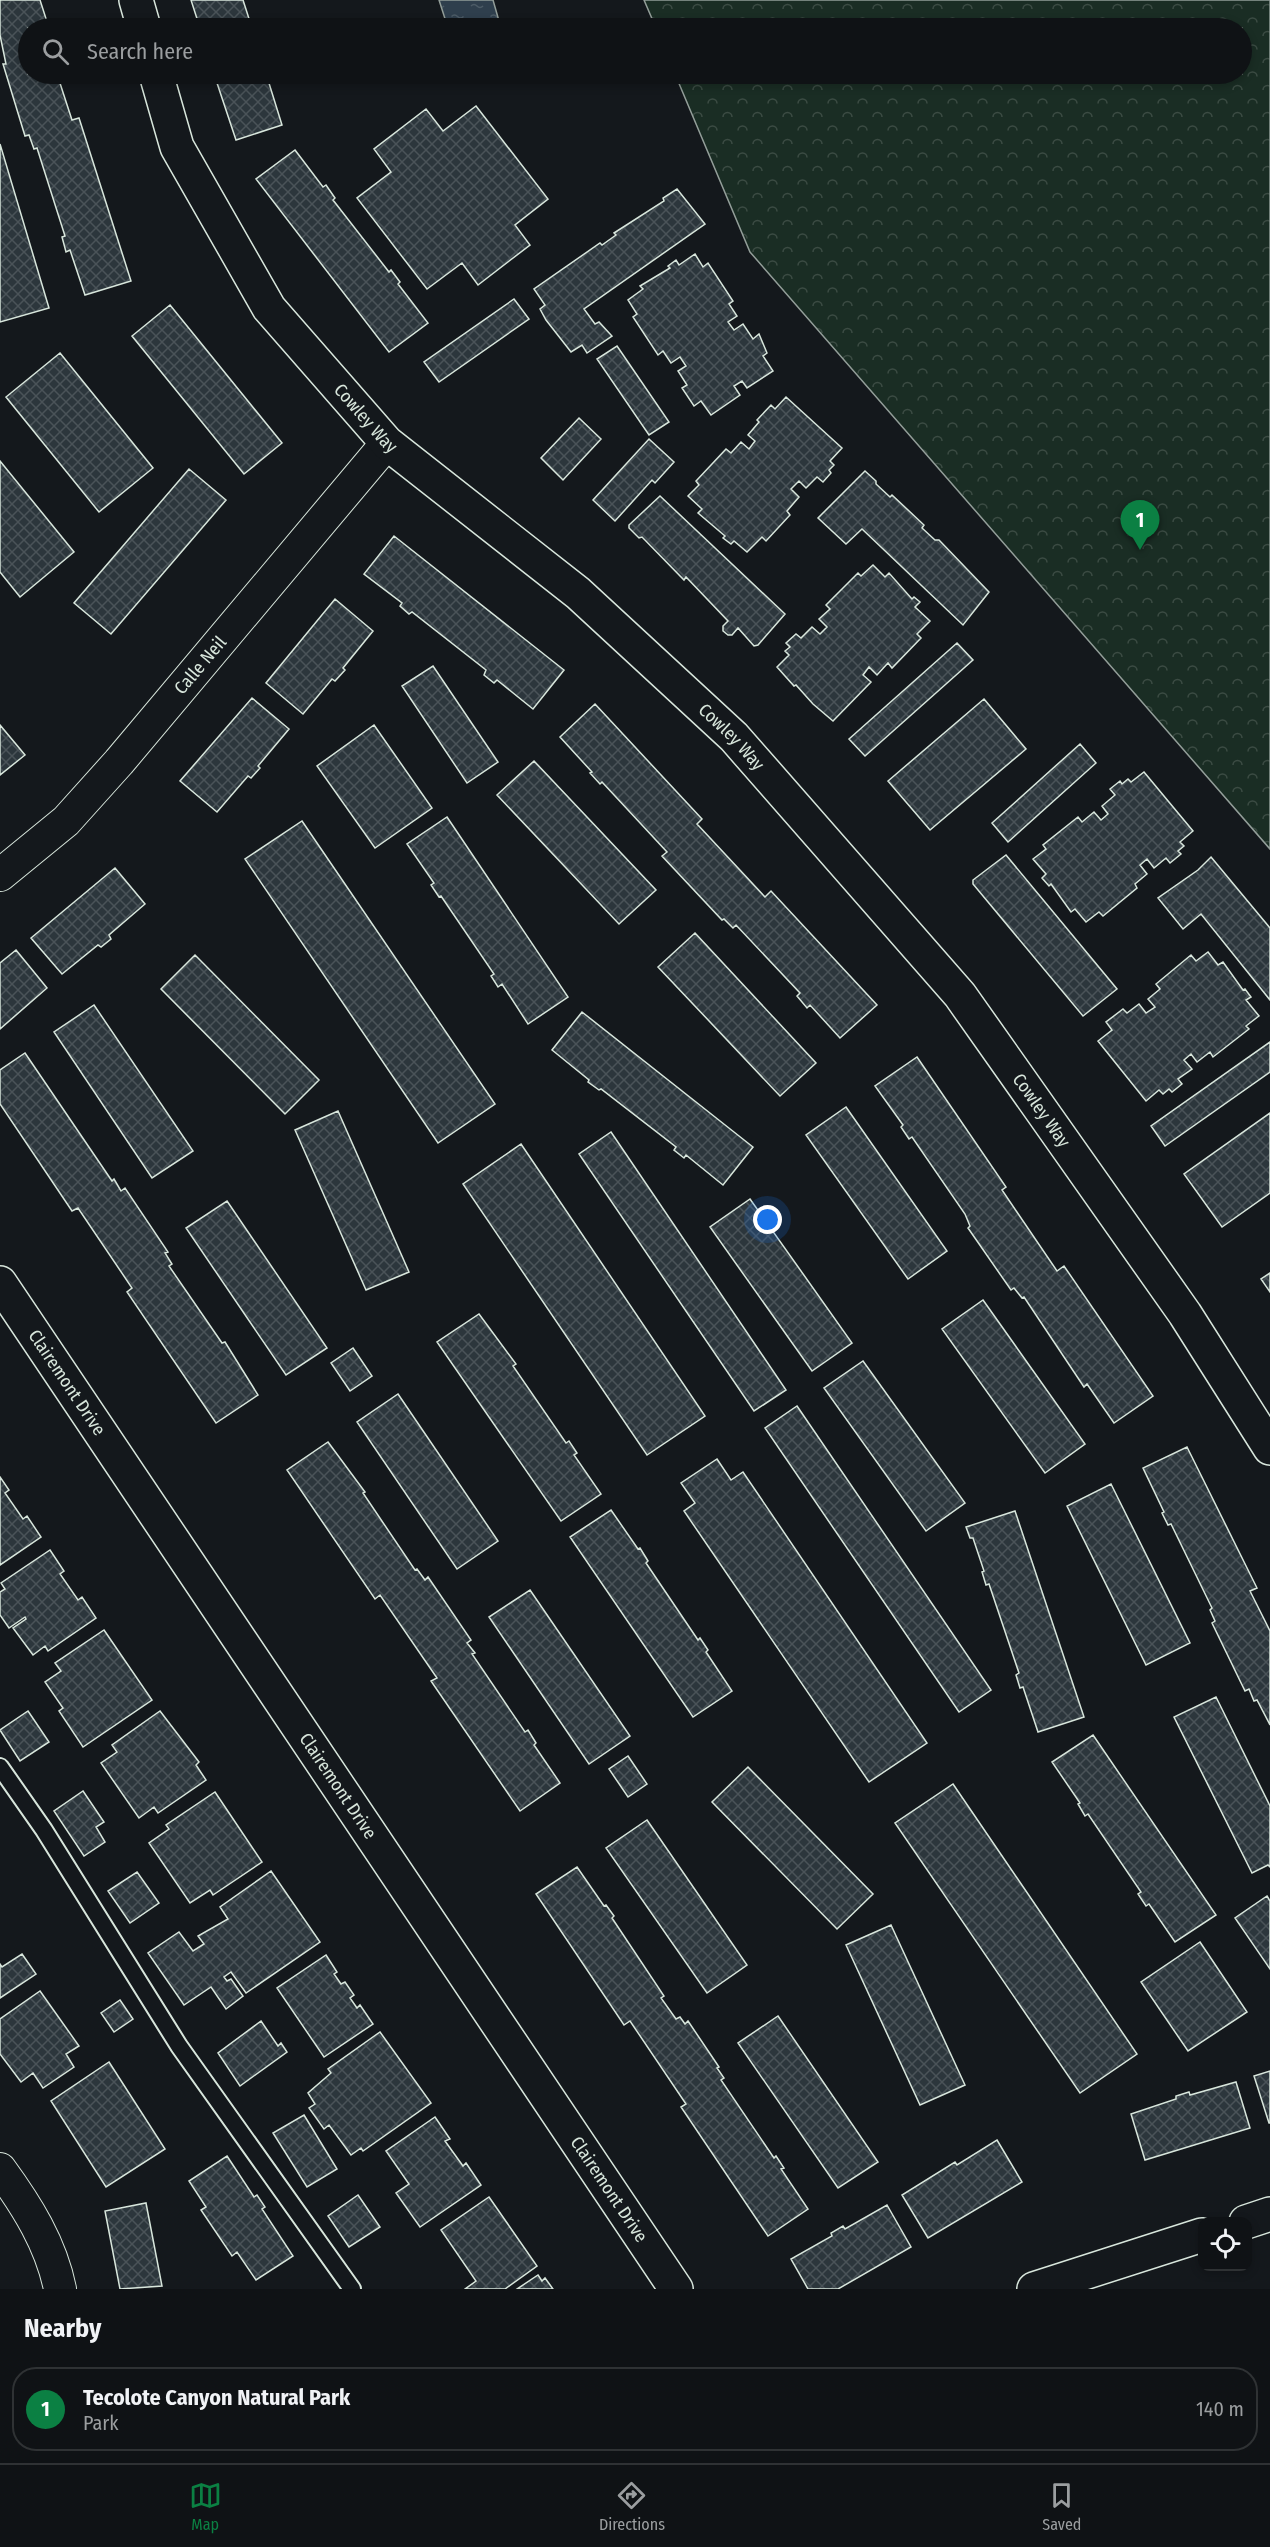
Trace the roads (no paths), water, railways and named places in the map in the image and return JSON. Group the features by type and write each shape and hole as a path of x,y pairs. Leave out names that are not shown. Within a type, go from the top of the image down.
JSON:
{"street":[{"path":"136,0 141,18"},
{"name":"Cowley Way","path":"159,84 177,147 268,308 387,444 578,593 749,754 960,995 1185,1314 1270,1448"},
{"name":"Calle Neil","path":"0,874 66,821 119,762 387,444"},
{"name":"Clairemont Drive","path":"0,1283 676,2289"},
{"path":"0,2169 25,2203 54,2260 60,2289"},
{"path":"1252,2220 1270,2214"},
{"path":"1034,2289 1198,2237"}],"lane":[{"path":"0,1767 44,1830 180,2046 352,2289"}],"water":[{"path":"439,0 493,0 498,18 445,18"}],"place":[{"name":"Tecolote Canyon Natural Park","path":"1140,550"}]}
